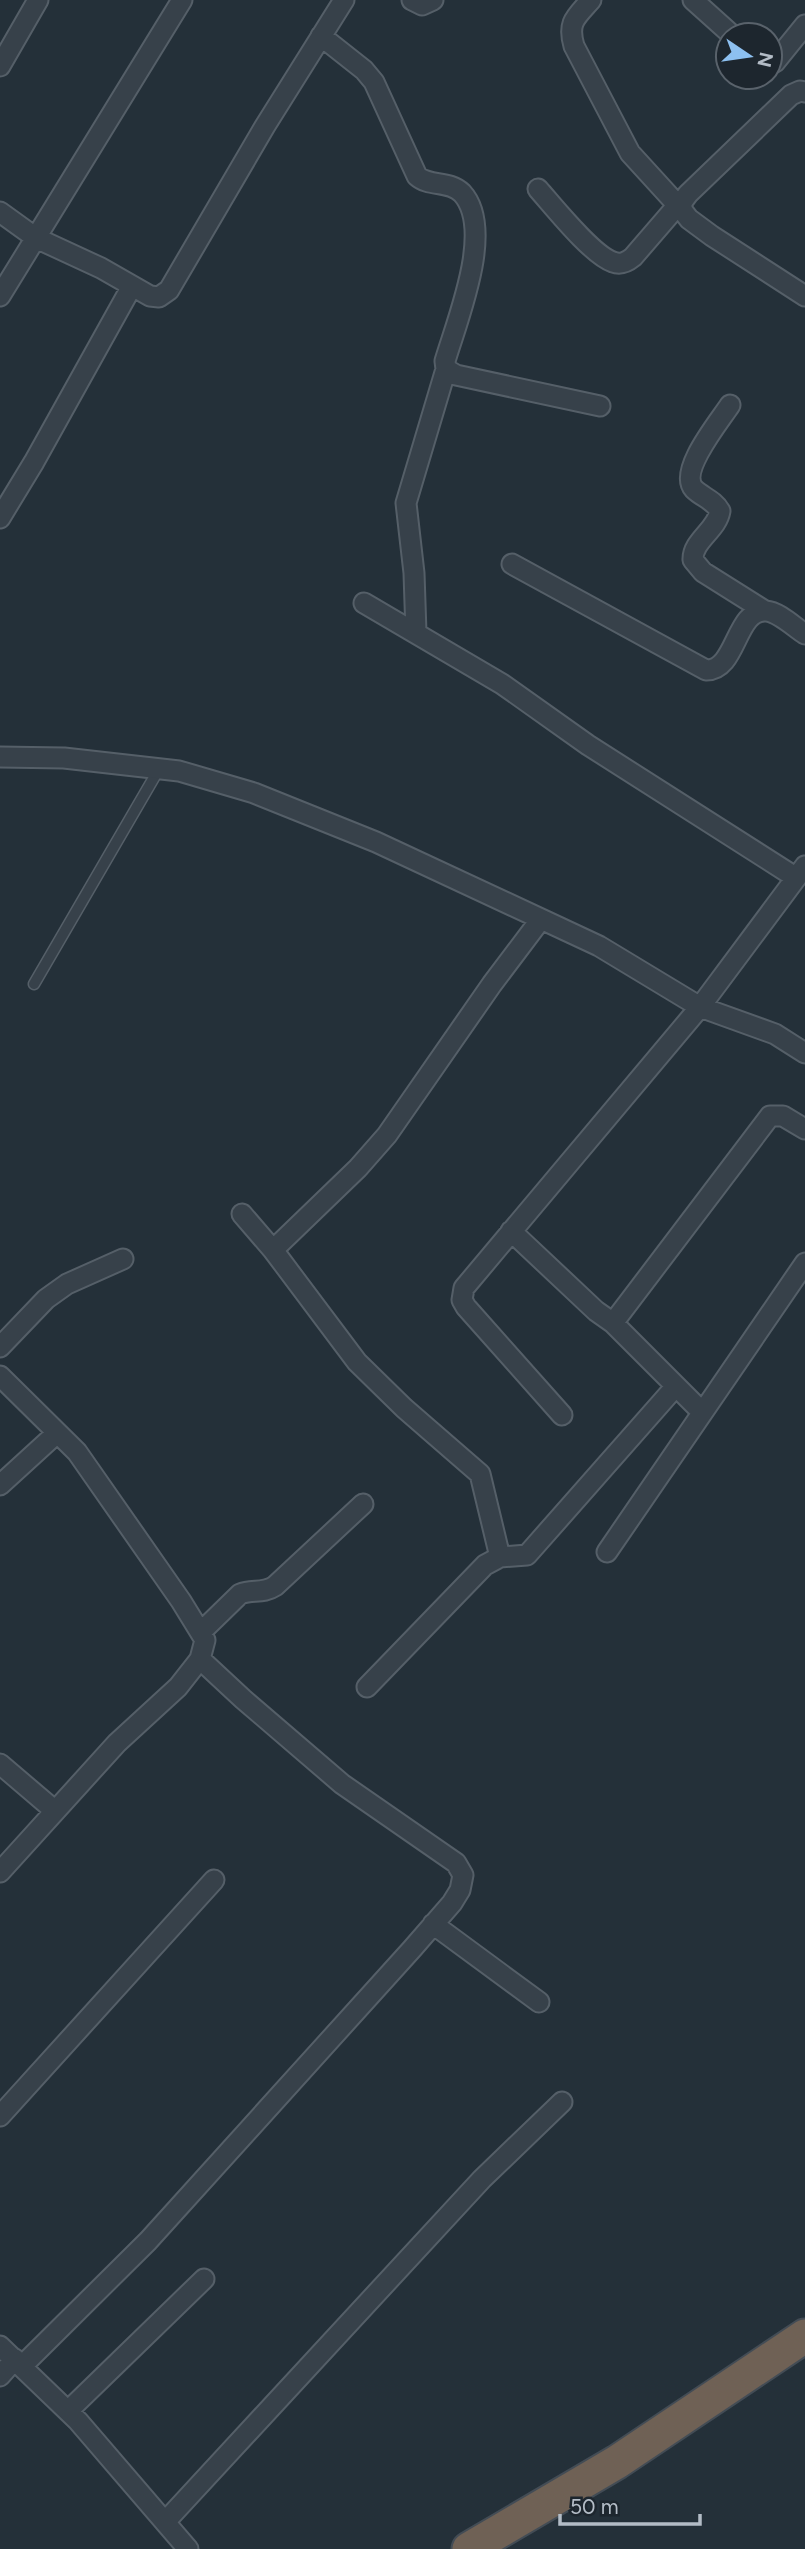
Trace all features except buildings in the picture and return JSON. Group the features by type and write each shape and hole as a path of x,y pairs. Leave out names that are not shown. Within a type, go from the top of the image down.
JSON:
{"highway":[{"path":"469,2549 617,2462 805,2336"}],"street":[{"path":"0,66 38,0"},
{"path":"0,296 182,0"},
{"path":"0,212 36,238 155,297 164,294 344,0"},
{"path":"412,0 422,5 433,0"},
{"path":"591,0 574,19 570,29 574,46 631,153 689,219 805,296"},
{"path":"694,0 717,21"},
{"path":"784,51 805,25"},
{"path":"321,36 364,70 374,82 417,176 460,191 475,224 476,246 445,361 446,369 406,503 414,573 416,633"},
{"path":"538,189 593,248 611,261 626,262 634,257 680,208 688,194 791,95 805,92"},
{"path":"0,518 132,286"},
{"path":"446,369 456,375 600,406"},
{"path":"730,405 691,466 690,483 717,505 720,511 716,524 694,550 693,560 703,572 805,634"},
{"path":"512,564 706,670 713,670 723,664 739,633 752,617 765,611"},
{"path":"364,603 502,684 599,752 800,871 700,1007 464,1288 462,1300 472,1315 562,1415"},
{"path":"0,757 64,758 179,771 254,793 376,842 599,946 700,1007 775,1034 805,1053"},
{"path":"273,1250 358,1168 387,1135 492,984 541,919"},
{"path":"613,1324 770,1116 783,1116 805,1129"},
{"path":"242,1214 273,1250 357,1362 404,1408 480,1474 499,1558"},
{"path":"511,1231 613,1324 702,1412"},
{"path":"0,1347 46,1298 67,1284 123,1259"},
{"path":"607,1552 805,1263"},
{"path":"0,1376 77,1452 202,1631 205,1646 200,1659 178,1687 117,1742 0,1871"},
{"path":"367,1687 426,1628 475,1573 491,1560 527,1555 676,1386"},
{"path":"0,1485 57,1433"},
{"path":"202,1631 240,1594 246,1591 265,1592 275,1586 363,1504"},
{"path":"0,2376 19,2363 148,2241 452,1903 463,1882 463,1875 456,1863 342,1784 200,1659"},
{"path":"0,1764 54,1810"},
{"path":"0,2116 214,1880"},
{"path":"433,1924 539,2002"},
{"path":"165,2522 472,2189 562,2102"},
{"path":"68,2411 204,2279"},
{"path":"0,2346 68,2411 188,2549"}],"lane":[{"path":"34,984 159,769"}]}
